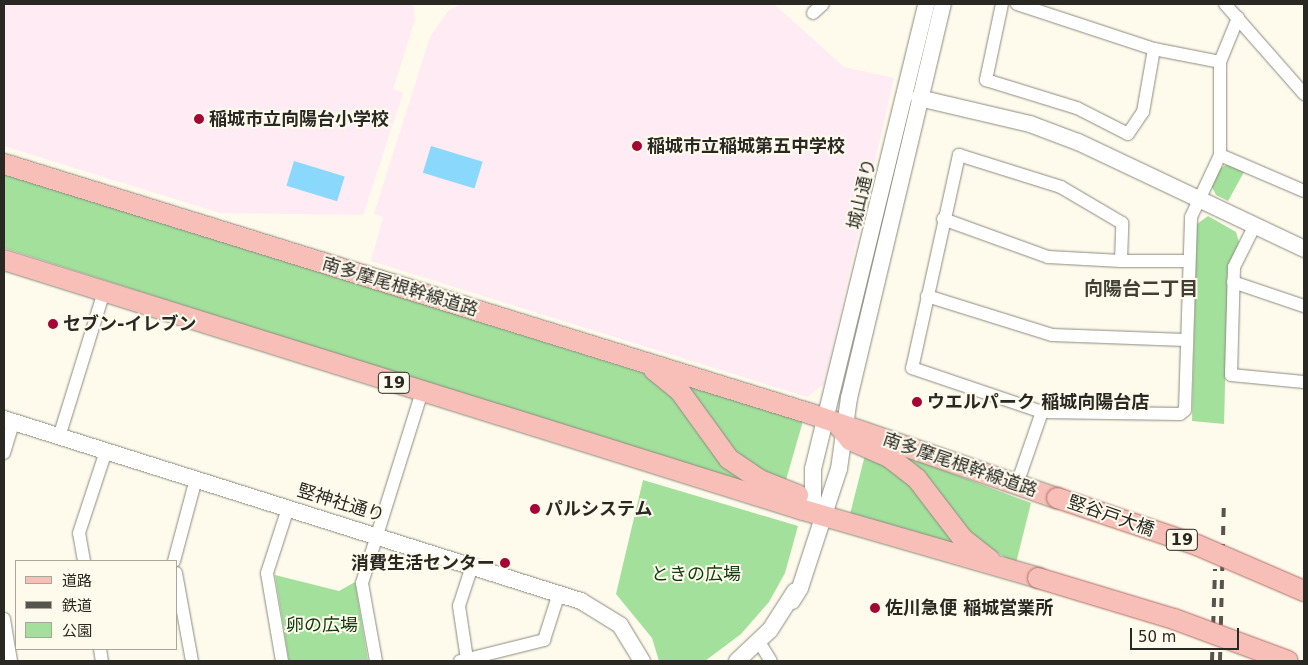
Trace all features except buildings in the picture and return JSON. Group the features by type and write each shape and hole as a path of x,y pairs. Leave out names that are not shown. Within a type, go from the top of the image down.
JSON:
{"main road":[{"name":"南多摩尾根幹線道路","path":"4,164 836,422 1056,498"},
{"name":"19","path":"4,260 422,391 812,503"},
{"path":"634,360 679,390 729,459 760,480 812,503 847,523 1174,619 1288,661"},
{"path":"836,422 903,466 928,490 970,546 1007,569"},
{"name":"竪谷戸大橋","path":"1056,498 1197,545 1304,591"}],"street":[{"path":"813,13 823,4"},
{"name":"城山通り","path":"836,422 926,4"},
{"name":"城山通り","path":"836,422 867,320 943,4"},
{"path":"1002,4 986,80 1077,108 1128,134 1143,112 1154,49"},
{"path":"1017,4 1154,49 1220,62"},
{"path":"1225,4 1304,94"},
{"path":"1121,262 1122,223 1061,187 959,155 943,219 912,368 1042,412 1180,414 1185,410 1185,340 1190,217 1220,155 1220,62 1238,18"},
{"path":"919,98 1030,124 1304,249"},
{"path":"1220,155 1304,191"},
{"path":"943,219 1048,257 1121,262 1188,261"},
{"path":"1254,227 1234,267 1231,375 1304,382"},
{"path":"1233,282 1304,306"},
{"path":"59,436 104,292"},
{"path":"927,296 1052,335 1185,340"},
{"path":"737,661 759,642 800,588 812,503 836,422 858,333 867,320"},
{"path":"376,661 362,583 422,391"},
{"path":"1017,484 1042,412"},
{"path":"4,452 9,421"},
{"name":"竪神社通り","path":"9,421 559,593 603,612 620,625 642,661"},
{"path":"792,601 808,540 812,503 836,422"},
{"path":"84,560 79,533 106,451"},
{"path":"174,560 196,479"},
{"path":"282,661 267,573 288,508"},
{"path":"472,566 459,606 463,660 544,640 559,593"},
{"path":"178,584 192,661"},
{"path":"4,619 11,661"},
{"path":"759,642 771,661"}],"shaded area":[{"name":"稲城市立向陽台小学校","path":"4,4 413,4 415,20 393,89 403,93 363,215 220,213 4,146"},
{"name":"稲城市立稲城第五中学校","path":"461,4 774,4 844,67 894,78 824,384 807,397 371,261 383,217 374,214 430,37 448,11"}],"green space":[{"path":"1228,164 1244,172 1228,201 1216,195 1212,187 1219,169"},
{"path":"4,173 644,373 666,389 764,491 4,248"},
{"path":"1208,216 1236,232 1239,242 1228,268 1224,424 1192,421 1197,224"},
{"path":"685,384 803,421 786,480 752,466 726,443"},
{"path":"895,452 1031,503 1016,563 974,540"},
{"path":"865,455 892,468 917,488 964,551 849,518"},
{"name":"ときの広場","path":"643,480 798,526 785,573 769,602 741,634 705,661 659,661 652,638 616,594"},
{"name":"卵の広場","path":"275,575 339,591 355,582 368,661 289,661"}],"water":[{"path":"431,146 483,162 474,189 423,173"},
{"path":"294,161 345,176 337,201 286,186"}],"railway":[{"path":"1220,661 1224,500"},
{"path":"1212,661 1215,569"}],"place":[{"name":"稲城市立向陽台小学校","path":"199,119"},
{"name":"稲城市立稲城第五中学校","path":"637,146"},
{"name":"セブン-イレブン","path":"53,324"},
{"name":"ウエルパーク 稲城向陽台店","path":"917,402"},
{"name":"パルシステム","path":"535,509"},
{"name":"消費生活センター","path":"505,563"},
{"name":"佐川急便 稲城営業所","path":"875,608"}],"district":[{"name":"向陽台二丁目","path":"1141,289"}]}
